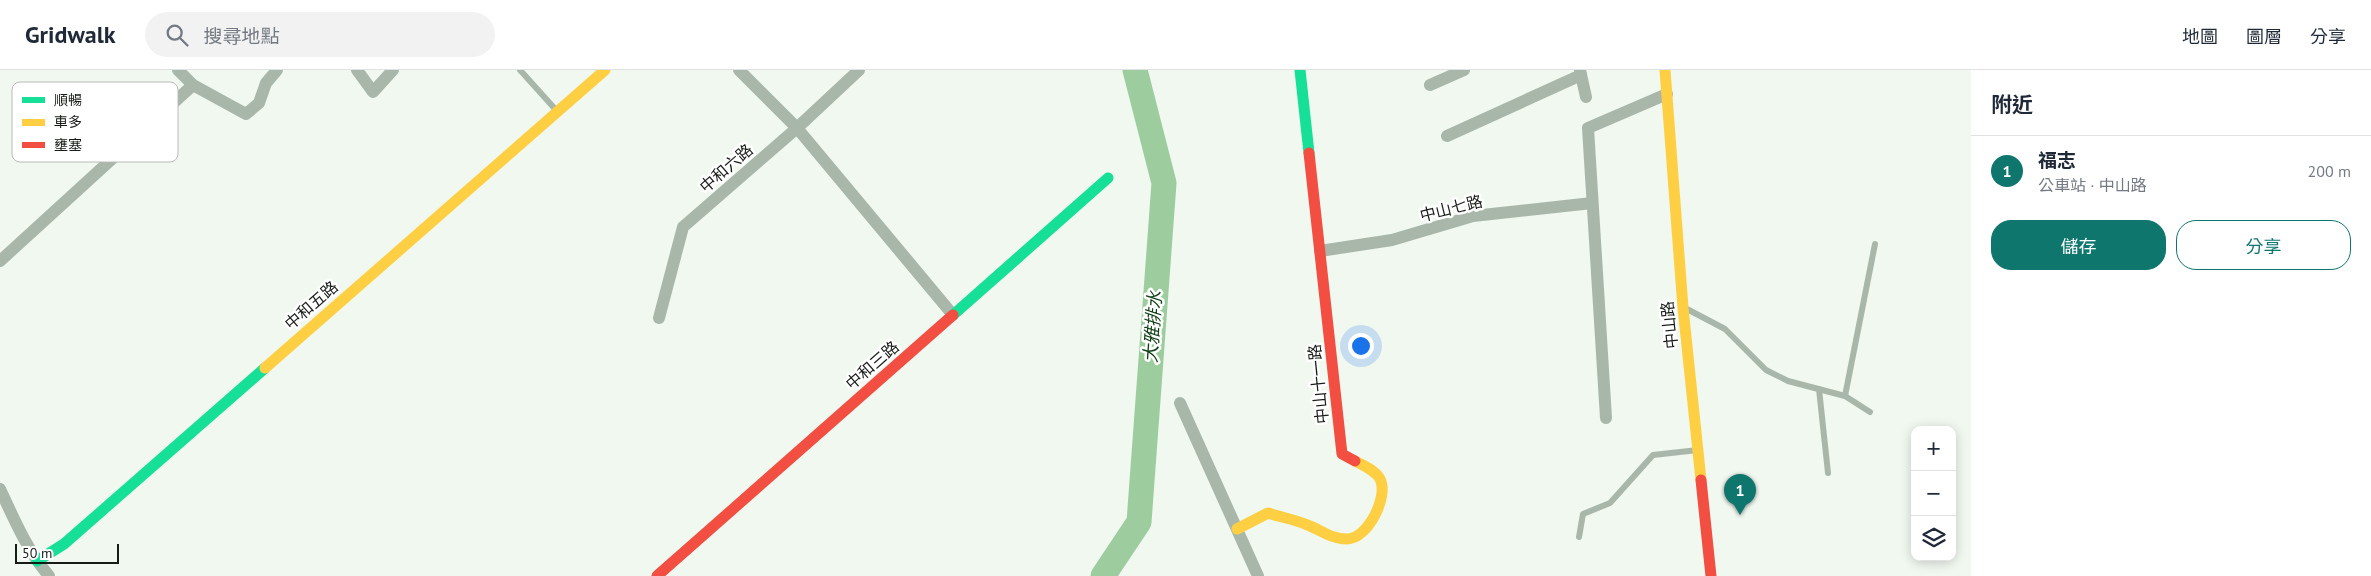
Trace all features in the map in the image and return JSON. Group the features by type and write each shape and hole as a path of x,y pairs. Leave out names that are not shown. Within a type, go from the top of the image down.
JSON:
{"street":[{"path":"178,70 193,85 246,114 259,103 266,84 277,70"},
{"path":"356,70 373,92 393,70"},
{"name":"中和五路","path":"37,561 64,544 605,70"},
{"path":"739,70 797,128 953,315"},
{"name":"中和六路","path":"658,318 683,227 797,128 859,70"},
{"name":"中山十一路","path":"1237,529 1268,513 1306,524 1328,536 1349,539 1361,534 1375,515 1383,494 1381,481 1376,473 1342,454 1300,70"},
{"path":"1430,85 1464,70"},
{"name":"中山路","path":"1665,70 1684,308 1711,576"},
{"path":"1447,136 1581,73 1586,97"},
{"path":"178,99 193,85"},
{"path":"1606,418 1588,128 1667,94"},
{"path":"0,261 109,162"},
{"name":"中和三路","path":"657,576 1108,178"},
{"name":"中山七路","path":"1320,251 1392,240 1472,216 1592,204"},
{"path":"1180,403 1258,576"},
{"path":"0,489 37,561 49,576"}],"lane":[{"path":"520,70 556,111"},
{"path":"1845,396 1875,244"},
{"path":"1684,308 1725,329 1766,370 1788,381 1845,396 1870,412"},
{"path":"1820,389 1828,472"},
{"path":"1579,537 1582,514 1610,503 1653,455 1699,450"}],"waterway":[{"name":"大雅排水","path":"1103,576 1139,522 1164,183 1135,70"}],"traffic: fast":[{"path":"1300,70 1309,153"},
{"path":"953,315 1108,178"},
{"path":"37,561 64,544 265,368"}],"traffic: slow":[{"path":"265,368 605,70"},
{"path":"1665,70 1683,308 1701,480"},
{"path":"1237,529 1268,513 1300,522 1341,539 1355,537 1362,532 1375,515 1382,496 1380,479 1375,473 1355,461"}],"traffic: jam":[{"path":"1309,153 1342,454 1355,461"},
{"path":"657,576 953,315"},
{"path":"1701,480 1711,576"}],"place":[{"name":"福志","path":"1740,515"}]}
